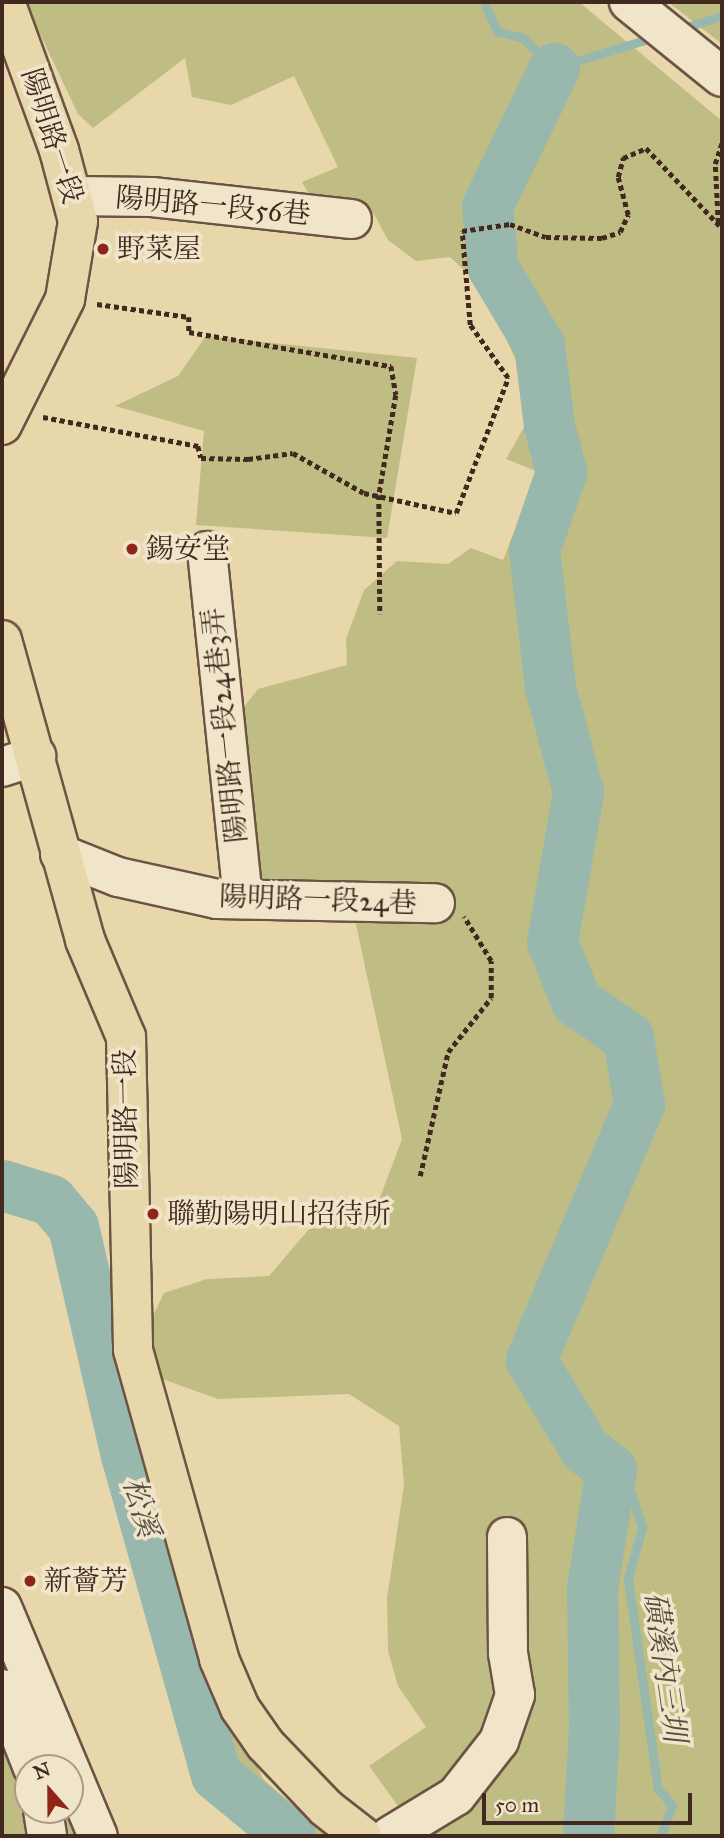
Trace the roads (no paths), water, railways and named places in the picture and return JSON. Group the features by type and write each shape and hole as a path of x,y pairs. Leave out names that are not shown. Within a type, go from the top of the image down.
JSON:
{"main road":[{"name":"陽明路一段","path":"5,2 74,196 78,221 65,299 17,420"},
{"name":"陽明路一段","path":"2,640 19,761 60,854 85,940 126,1037 133,1350 219,1659 240,1708 305,1788 362,1836"}],"street":[{"path":"629,2 722,77"},
{"name":"陽明路一段56巷","path":"74,196 152,197 352,219"},
{"name":"陽明路一段24巷3弄","path":"207,551 243,899"},
{"name":"陽明路一段24巷","path":"60,854 118,877 217,899 435,903"},
{"path":"390,1836 456,1796 499,1741 514,1695 508,1653 507,1537"},
{"path":"2,1607 97,1836"},
{"path":"2,1689 28,1754"}],"waterway":[{"path":"484,2 497,31 523,38 554,68 654,37"},
{"path":"680,29 722,16"},
{"path":"554,68 487,206 493,268 539,345 549,425 561,472 534,550 550,687 578,792 552,942 576,1001 628,1037 639,1104 531,1360 585,1449 611,1469 592,1588 594,1726 588,1836"},
{"name":"松溪","path":"2,1185 51,1200 73,1226 126,1455 216,1775 290,1836"},
{"name":"磺溪內三圳","path":"611,1469 625,1474 642,1527 628,1579 658,1789 672,1805 661,1836"}],"place":[{"name":"野菜屋","path":"103,249"},
{"name":"錫安堂","path":"132,549"},
{"name":"聯勤陽明山招待所","path":"153,1214"},
{"name":"新薈芳","path":"30,1581"}]}
